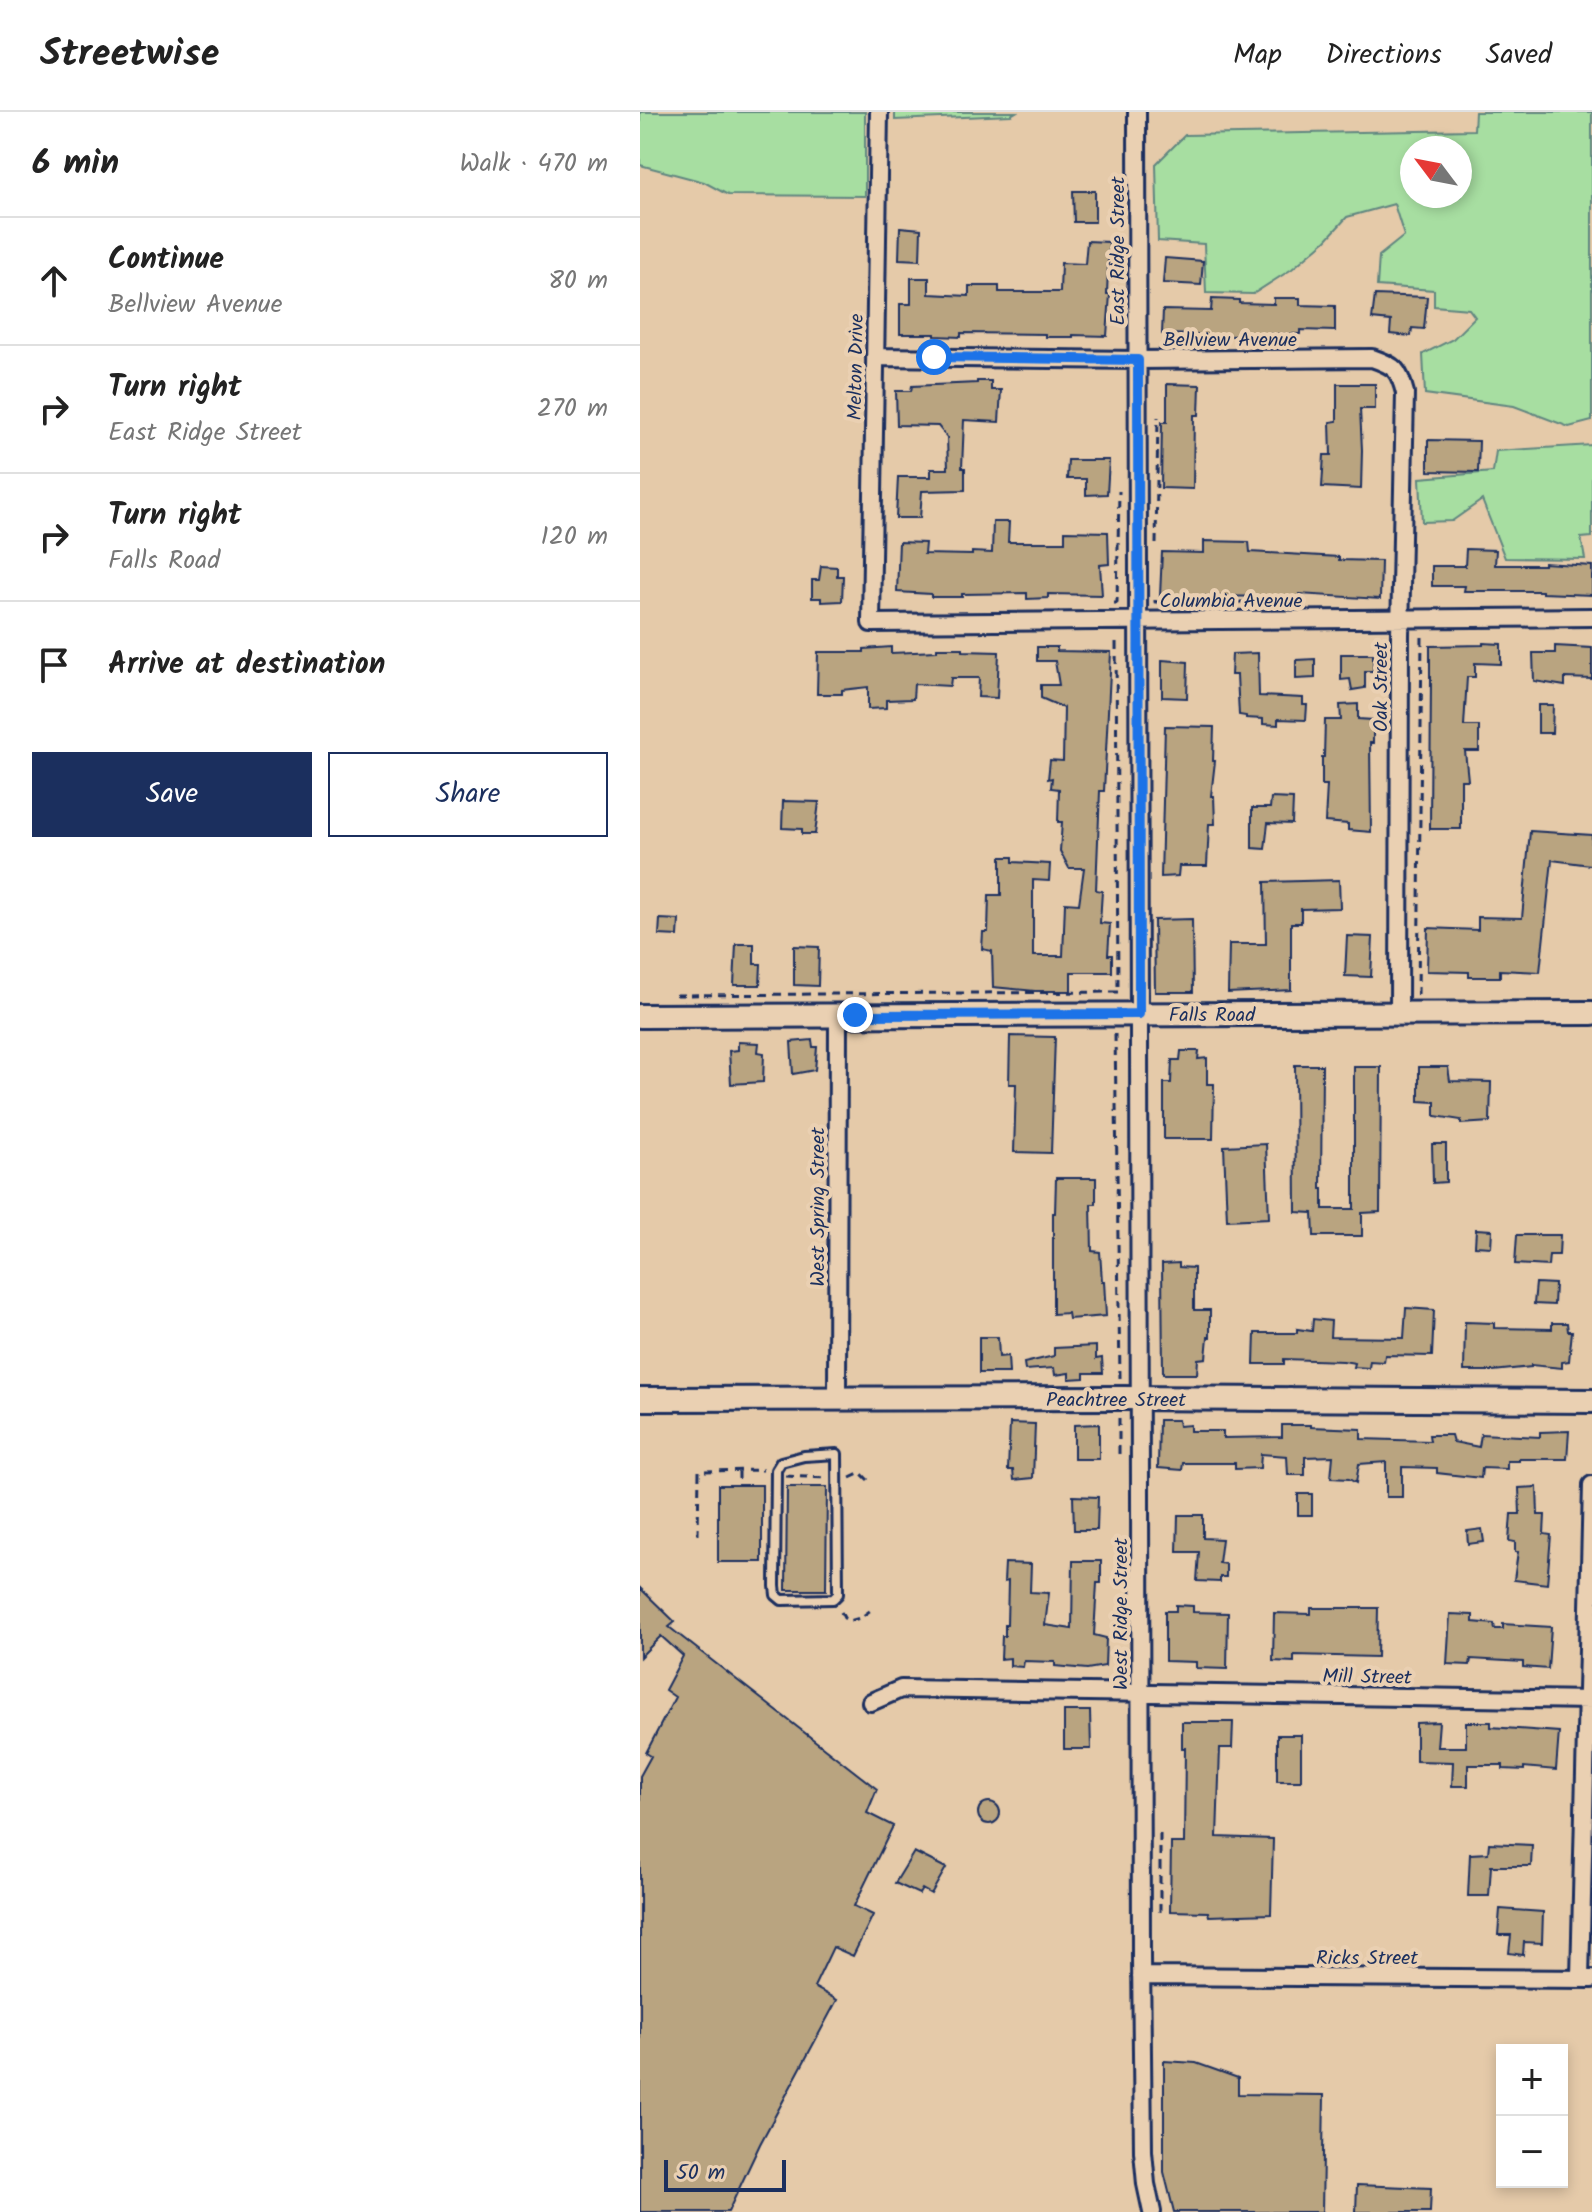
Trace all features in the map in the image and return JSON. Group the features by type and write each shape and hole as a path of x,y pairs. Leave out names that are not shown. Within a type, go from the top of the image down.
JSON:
{"main road":[{"name":"Falls Road","path":"640,1016 850,1008 1139,1014 1592,1013"},
{"name":"Peachtree Street","path":"640,1399 1592,1401"}],"street":[{"name":"Melton Drive","path":"871,623 879,112"},
{"name":"East Ridge Street","path":"1137,112 1138,360 1146,620 1139,1014"},
{"name":"Bellview Avenue","path":"875,357 1138,360 1372,358 1392,365"},
{"name":"Oak Street","path":"1392,365 1401,377 1405,393 1399,1014"},
{"name":"Columbia Avenue","path":"871,623 1146,620 1401,627 1592,617"},
{"name":"West Spring Street","path":"837,1399 850,1008"},
{"name":"West Ridge Street","path":"1139,1014 1129,1399 1140,1693 1143,2151 1152,2212"},
{"path":"1586,1979 1592,1485"},
{"name":"Mill Street","path":"871,1702 901,1689 1590,1700"},
{"name":"Ricks Street","path":"1141,1976 1586,1979"}],"lane":[{"path":"837,1454 837,1478 838,1594 833,1599 782,1600 776,1595 775,1586 776,1470 781,1462 790,1459 837,1454"}],"path":[{"path":"1155,556 1158,417"},
{"path":"1105,604 1117,603 1119,491"},
{"path":"1146,620 1155,602 1155,587"},
{"path":"1155,602 1292,602"},
{"path":"1401,627 1423,636 1418,996"},
{"path":"671,995 850,1008 1118,992 1116,633"},
{"path":"1115,1030 1129,1399 1119,1454"},
{"path":"698,1535 699,1471 766,1470"},
{"path":"739,1471 739,1485"},
{"path":"782,1476 852,1478 861,1473 869,1481"},
{"path":"841,1612 849,1621 871,1610"},
{"path":"1160,1834 1160,1913"}],"green space":[{"path":"640,112 865,112 865,196 728,195 704,182 640,165"},
{"path":"895,112 1016,112 1011,115 895,120"},
{"path":"1475,112 1592,112 1592,421 1569,427 1514,406 1425,394 1423,354 1453,339 1475,317 1469,309 1434,306 1434,290 1377,286 1379,256 1404,236 1394,204 1347,217 1292,269 1253,294 1206,293 1204,244 1158,241 1156,164 1185,135 1474,130"},
{"path":"1592,445 1592,537 1581,538 1585,559 1505,558 1482,500 1452,521 1422,522 1420,478 1493,472 1496,451"}],"building":[{"path":"1073,191 1095,191 1095,222 1074,222"},
{"path":"900,227 921,229 920,260 899,259"},
{"path":"1087,241 1109,242 1107,336 961,333 961,337 900,334 900,304 911,304 911,278 929,278 929,294 969,296 969,286 999,286 999,292 1060,292 1061,263 1085,264"},
{"path":"1165,258 1203,261 1201,285 1163,283"},
{"path":"1375,295 1427,297 1424,329 1412,328 1411,336 1390,334 1391,321 1372,319"},
{"path":"1274,298 1300,298 1300,305 1335,306 1335,331 1300,330 1300,334 1237,336 1162,334 1163,310 1211,311 1212,299 1274,304"},
{"path":"991,381 991,390 1001,390 999,422 964,420 962,468 965,468 965,490 922,491 920,518 896,518 898,477 931,477 931,469 948,469 947,437 938,426 897,425 896,391 911,391 912,386"},
{"path":"1167,384 1200,385 1199,415 1194,415 1193,489 1161,488 1162,422 1167,422"},
{"path":"1337,384 1375,384 1375,409 1360,409 1361,489 1322,487 1324,455 1331,455 1330,422 1337,421"},
{"path":"1428,440 1479,441 1478,472 1428,471"},
{"path":"1068,460 1109,460 1107,494 1086,495 1086,479 1067,479"},
{"path":"993,522 1009,522 1008,542 1065,542 1065,531 1108,532 1109,564 1100,565 1102,595 1048,594 1048,598 1027,599 1027,593 931,597 931,594 897,592 899,542 925,543 924,554 992,553"},
{"path":"1204,541 1249,542 1250,552 1381,561 1380,599 1299,594 1299,597 1160,596 1162,552 1204,553"},
{"path":"1466,549 1496,550 1495,565 1544,563 1592,566 1592,595 1542,591 1464,591 1465,586 1432,586 1432,566 1465,566"},
{"path":"821,566 837,567 837,576 843,576 842,601 821,602 821,598 812,598 812,580 819,580"},
{"path":"1501,644 1501,664 1475,663 1475,677 1467,677 1464,726 1479,726 1479,751 1465,751 1468,780 1461,780 1461,829 1430,829 1430,646"},
{"path":"1555,646 1592,648 1592,679 1565,678 1565,686 1534,681 1533,653 1555,653"},
{"path":"891,647 891,653 937,651 937,648 999,652 997,698 978,697 979,678 951,678 950,686 914,684 913,699 886,700 886,708 868,709 868,687 842,690 842,694 817,694 818,652 864,652 864,649"},
{"path":"1037,647 1057,647 1057,651 1111,652 1096,890 1102,891 1100,923 1110,924 1108,955 1112,955 1112,972 1071,972 1071,991 993,987 992,951 982,949 983,932 988,932 989,895 1001,895 1001,857 1013,857 1013,862 1050,864 1049,881 1033,880 1033,956 1063,956 1065,903 1079,904 1084,868 1069,868 1060,851 1062,822 1058,822 1059,789 1051,788 1052,778 1048,779 1050,760 1063,761 1064,708 1041,698 1041,685 1059,685 1055,661 1037,661"},
{"path":"1258,653 1259,696 1303,698 1303,705 1307,705 1306,720 1278,719 1278,725 1263,724 1263,719 1239,715 1237,675 1231,675 1232,654"},
{"path":"1341,654 1373,654 1373,671 1365,671 1365,688 1352,690 1350,679 1341,680"},
{"path":"1315,659 1315,678 1296,679 1296,660"},
{"path":"1162,660 1188,662 1187,698 1162,697"},
{"path":"1358,704 1358,719 1373,720 1373,743 1370,743 1371,832 1348,830 1348,824 1325,822 1327,785 1322,785 1322,757 1325,720 1341,720 1340,705"},
{"path":"1538,705 1553,705 1552,733 1538,733"},
{"path":"1165,726 1214,727 1215,761 1211,796 1214,796 1215,824 1209,824 1207,866 1179,866 1178,876 1161,877"},
{"path":"1271,798 1293,799 1292,824 1268,823 1265,849 1252,848 1252,808 1270,808"},
{"path":"783,801 819,802 815,834 802,834 802,829 782,828"},
{"path":"1530,831 1592,835 1591,865 1552,860 1540,972 1500,970 1500,977 1469,977 1469,972 1427,971 1428,928 1478,930 1478,917 1522,918"},
{"path":"1339,880 1340,908 1301,909 1301,923 1291,923 1291,990 1228,993 1229,944 1266,944 1265,882"},
{"path":"660,919 679,920 678,936 659,935"},
{"path":"1192,919 1193,992 1155,992 1154,920"},
{"path":"1347,936 1373,937 1371,977 1345,976"},
{"path":"736,944 754,944 754,964 761,964 760,985 734,985"},
{"path":"794,946 819,947 818,986 794,985"},
{"path":"1010,1036 1055,1037 1051,1153 1014,1152 1016,1084 1009,1084"},
{"path":"812,1040 813,1047 817,1047 815,1070 793,1074 791,1042"},
{"path":"738,1042 759,1043 758,1052 764,1053 763,1082 731,1084 729,1051 738,1050"},
{"path":"1181,1051 1199,1051 1198,1059 1207,1058 1207,1084 1214,1084 1213,1139 1164,1139 1164,1083 1171,1083 1172,1060 1180,1060"},
{"path":"1295,1065 1322,1065 1323,1209 1354,1209 1354,1067 1381,1067 1380,1212 1362,1213 1362,1236 1314,1236 1313,1213 1296,1212"},
{"path":"1419,1067 1448,1067 1450,1081 1491,1082 1490,1122 1461,1124 1461,1120 1435,1116 1435,1102 1419,1101"},
{"path":"1266,1144 1269,1218 1227,1220 1224,1146"},
{"path":"1432,1144 1446,1144 1446,1182 1433,1183"},
{"path":"1056,1178 1096,1178 1096,1204 1091,1204 1092,1251 1100,1252 1106,1316 1069,1319 1068,1313 1053,1314"},
{"path":"1476,1229 1492,1230 1491,1247 1475,1246"},
{"path":"1517,1235 1560,1235 1559,1255 1549,1255 1548,1266 1515,1264"},
{"path":"1179,1263 1179,1267 1194,1268 1194,1310 1210,1310 1206,1358 1198,1359 1197,1374 1163,1374 1162,1264"},
{"path":"1536,1283 1555,1284 1554,1305 1534,1304"},
{"path":"1406,1308 1434,1310 1432,1356 1385,1355 1384,1362 1370,1361 1369,1368 1354,1367 1355,1363 1343,1361 1284,1359 1284,1364 1254,1364 1255,1333 1297,1333 1297,1329 1312,1331 1313,1319 1331,1321 1330,1337 1404,1338"},
{"path":"1465,1322 1494,1323 1494,1328 1552,1329 1552,1323 1567,1323 1568,1331 1572,1331 1569,1361 1562,1362 1562,1368 1531,1365 1493,1371 1464,1371"},
{"path":"979,1337 998,1337 999,1357 1008,1356 1009,1373 979,1373"},
{"path":"1096,1346 1096,1359 1102,1358 1103,1373 1084,1373 1084,1378 1069,1379 1069,1373 1055,1375 1054,1368 1025,1370 1024,1363 1054,1356 1054,1348"},
{"path":"1159,1420 1178,1420 1179,1426 1190,1425 1190,1431 1223,1431 1223,1438 1282,1437 1282,1425 1311,1425 1361,1429 1361,1439 1430,1441 1429,1435 1451,1435 1453,1442 1479,1447 1481,1434 1540,1437 1540,1432 1569,1431 1567,1459 1507,1461 1507,1469 1482,1468 1481,1478 1437,1473 1437,1468 1402,1467 1402,1497 1386,1497 1386,1462 1359,1464 1356,1483 1349,1479 1331,1478 1333,1456 1305,1457 1305,1475 1288,1475 1287,1456 1261,1454 1260,1468 1235,1469 1235,1463 1183,1463 1182,1470 1158,1468"},
{"path":"1010,1423 1035,1424 1033,1478 1014,1480 1013,1470 1008,1470"},
{"path":"1099,1424 1099,1459 1074,1459 1074,1425"},
{"path":"718,1485 762,1485 762,1562 718,1562"},
{"path":"787,1487 827,1487 826,1590 786,1590"},
{"path":"1537,1487 1538,1515 1545,1515 1544,1534 1551,1535 1547,1584 1514,1580 1518,1552 1515,1552 1515,1542 1509,1541 1511,1514 1520,1514 1519,1488"},
{"path":"1298,1494 1312,1494 1312,1515 1298,1515"},
{"path":"1073,1496 1098,1497 1097,1530 1074,1530"},
{"path":"1178,1515 1203,1515 1203,1538 1222,1539 1219,1563 1226,1564 1226,1577 1220,1577 1220,1582 1197,1581 1199,1552 1177,1552"},
{"path":"1482,1529 1484,1542 1468,1544 1467,1531"},
{"path":"1073,1561 1101,1561 1094,1635 1106,1638 1105,1666 1087,1669 1055,1666 1055,1662 1024,1661 1023,1667 1010,1666 1010,1658 1001,1659 1002,1636 1005,1636 1007,1625 1008,1581 1004,1582 1005,1563 1031,1564 1030,1592 1049,1593 1045,1625 1072,1629"},
{"path":"640,1588 675,1622 669,1627 877,1789 867,1813 893,1826 854,1906 873,1915 853,1956 833,1947 814,1987 837,2000 760,2144 728,2212 640,2212 640,1776 651,1756 646,1753 675,1697 665,1690 683,1656 661,1636 640,1657"},
{"path":"1176,1605 1193,1606 1193,1612 1228,1613 1227,1669 1196,1668 1196,1662 1165,1661 1165,1611 1176,1611"},
{"path":"1311,1608 1378,1608 1377,1657 1294,1655 1294,1662 1273,1661 1274,1613 1311,1614"},
{"path":"1450,1614 1473,1615 1473,1622 1494,1624 1495,1629 1503,1629 1503,1624 1551,1627 1548,1669 1523,1667 1523,1662 1471,1659 1470,1665 1447,1664"},
{"path":"1064,1711 1090,1711 1091,1749 1064,1749"},
{"path":"1182,1722 1233,1722 1232,1748 1220,1748 1217,1837 1273,1839 1271,1914 1209,1916 1208,1912 1170,1911 1171,1843 1184,1843 1185,1748 1182,1748"},
{"path":"1439,1722 1437,1747 1466,1747 1466,1722 1491,1722 1491,1727 1559,1732 1556,1770 1468,1765 1468,1786 1452,1786 1453,1762 1416,1761 1416,1723"},
{"path":"1277,1735 1301,1735 1301,1781 1277,1781"},
{"path":"989,1802 997,1805 1000,1813 997,1821 989,1824 981,1821 978,1813 981,1805"},
{"path":"1489,1843 1532,1845 1531,1866 1491,1866 1489,1896 1468,1896 1470,1854 1488,1853"},
{"path":"914,1852 946,1868 931,1894 922,1889 919,1894 895,1883"},
{"path":"1500,1909 1543,1912 1542,1943 1524,1942 1523,1955 1509,1953 1511,1935 1498,1935"},
{"path":"1164,2061 1196,2063 1238,2078 1238,2094 1324,2095 1322,2212 1174,2212 1164,2172"},
{"path":"1357,2185 1431,2188 1430,2212 1356,2212"}],"route":[{"path":"855,1015 1139,1014 1138,360 934,357"}]}
